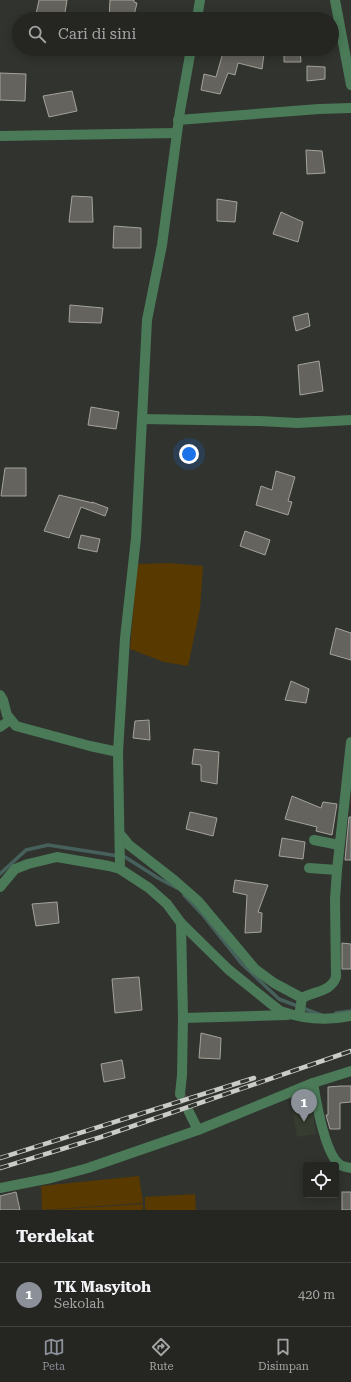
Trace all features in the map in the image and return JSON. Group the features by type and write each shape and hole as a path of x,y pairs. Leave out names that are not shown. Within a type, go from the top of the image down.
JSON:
{"street":[{"path":"198,12 200,0"},
{"path":"335,0 337,12"},
{"path":"339,21 351,85"},
{"path":"120,865 118,752 125,638 136,538 147,320 162,245 178,120 190,56"},
{"path":"178,120 319,109 351,108"},
{"path":"0,136 177,133"},
{"path":"142,419 297,423 351,420"},
{"path":"0,695 7,715 16,726 118,752"},
{"path":"0,727 10,720"},
{"path":"296,1014 301,1000 328,988 334,982 336,977 337,870 339,845 347,801 351,742"},
{"path":"120,838 174,880 198,901 255,969 301,1000"},
{"path":"314,840 339,845"},
{"path":"0,887 15,869 28,864 57,857 109,866 120,865 167,904 181,923 229,970 280,1011 324,1019 351,1016"},
{"path":"309,868 337,870"},
{"path":"180,1094 183,1018 181,923"},
{"path":"183,1018 296,1014"},
{"path":"0,1188 51,1178 88,1168 198,1130 313,1083 351,1071"},
{"path":"313,1083 323,1131 332,1154 338,1164 343,1167 351,1168"},
{"path":"189,1112 198,1130"}],"shaded area":[{"path":"169,563 203,566 200,609 188,666 164,662 130,649 137,564"},
{"path":"312,1106 316,1134 297,1137 292,1109"},
{"path":"139,1176 143,1203 42,1210 41,1186"},
{"path":"195,1194 196,1210 145,1210 145,1197"},
{"path":"143,1204 143,1210 48,1210"}],"building":[{"path":"39,0 67,0 65,12 36,12"},
{"path":"110,0 134,0 134,2 137,3 135,12 109,12"},
{"path":"222,56 264,56 262,69 238,63 235,75 228,73 220,94 201,90 204,74 216,77"},
{"path":"284,56 301,56 301,62 284,62"},
{"path":"307,66 325,67 325,79 307,81"},
{"path":"0,73 26,74 25,101 0,100"},
{"path":"72,91 77,111 49,117 43,96"},
{"path":"306,150 322,151 325,173 307,174"},
{"path":"72,196 92,197 93,222 69,222"},
{"path":"217,199 237,202 235,222 217,221"},
{"path":"281,212 303,222 298,242 273,234"},
{"path":"114,226 141,228 141,248 113,248"},
{"path":"70,305 103,308 101,323 69,322"},
{"path":"308,313 310,326 296,331 293,317"},
{"path":"319,361 323,391 300,395 298,365"},
{"path":"91,407 119,412 116,429 88,425"},
{"path":"5,468 26,468 26,496 1,496"},
{"path":"276,471 295,477 288,501 292,502 288,515 256,505 261,486 272,490"},
{"path":"59,495 93,503 92,502 108,508 105,516 81,507 69,538 44,531"},
{"path":"245,531 270,540 265,555 240,546"},
{"path":"81,535 100,539 97,552 78,548"},
{"path":"336,628 351,633 351,660 330,654"},
{"path":"291,681 309,689 306,703 285,700"},
{"path":"149,720 150,740 133,738 135,721"},
{"path":"194,749 219,752 217,784 201,781 201,765 192,764"},
{"path":"292,796 321,808 323,802 337,804 332,835 316,831 317,827 285,819"},
{"path":"190,812 217,818 213,836 186,829"},
{"path":"349,817 351,817 351,860 345,860"},
{"path":"282,838 305,842 303,859 279,856"},
{"path":"235,880 268,885 258,912 262,913 261,932 245,933 247,895 233,892"},
{"path":"57,902 59,923 36,926 32,904"},
{"path":"342,943 351,944 351,969 342,969"},
{"path":"139,977 142,1010 115,1013 112,979"},
{"path":"201,1033 221,1038 220,1059 199,1058"},
{"path":"122,1060 125,1078 104,1082 101,1064"},
{"path":"351,1086 351,1102 340,1103 340,1129 330,1129 326,1115 328,1115 328,1087"},
{"path":"16,1192 20,1210 0,1210 0,1196"},
{"path":"342,1192 351,1192 351,1210 342,1210"}],"waterway":[{"path":"0,874 26,850 48,845 125,857 177,888"},
{"path":"184,895 202,914 241,963 279,999 321,1015"},
{"path":"336,1013 351,1011"}],"tunnel":[{"path":"180,1094 189,1112"}],"railway":[{"path":"0,1168 101,1137 351,1051"},
{"path":"0,1158 254,1078"}],"place":[{"name":"TK Masyitoh","path":"304,1122"}]}
